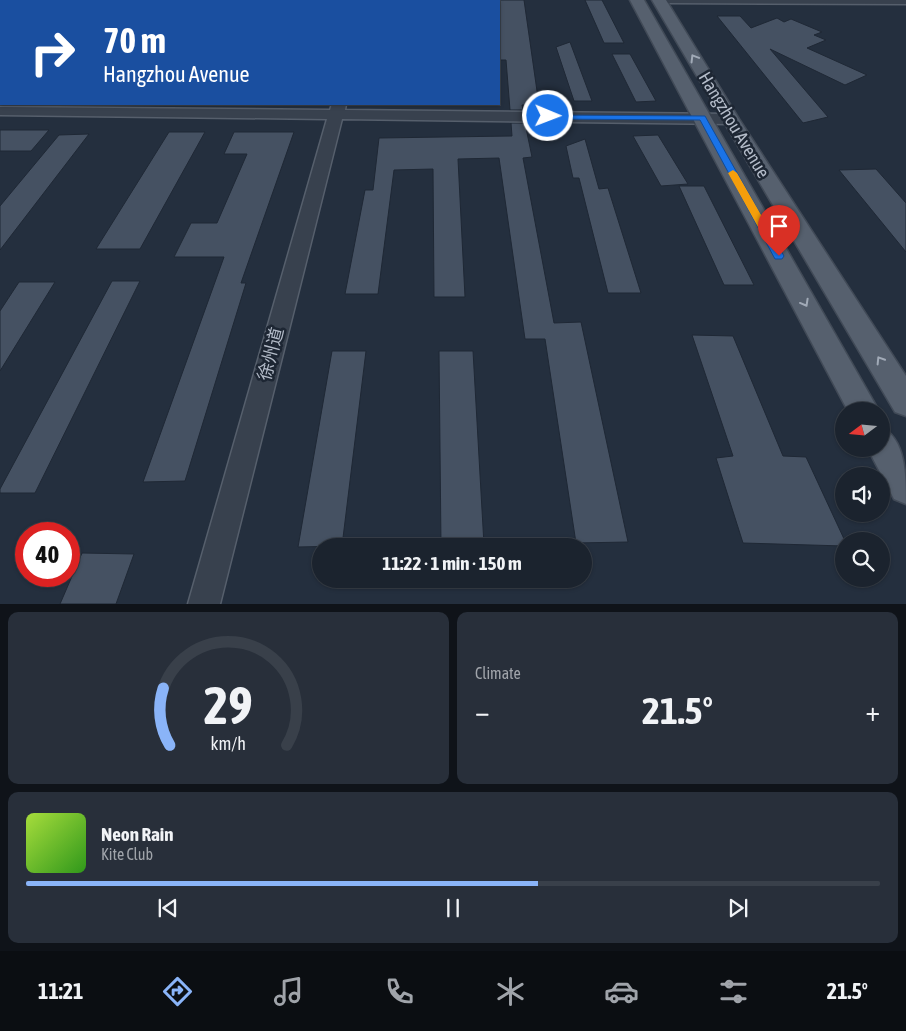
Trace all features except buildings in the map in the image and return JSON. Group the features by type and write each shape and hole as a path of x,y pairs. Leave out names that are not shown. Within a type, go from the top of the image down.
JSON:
{"main road":[{"name":"Hangzhou Avenue","path":"637,0 859,402"},
{"name":"Hangzhou Avenue","path":"659,0 906,402"},
{"path":"890,458 906,488"}],"street":[{"path":"667,0 906,1"},
{"path":"0,111 337,109 730,118"},
{"name":"徐州道","path":"204,604 337,109"}],"slow traffic":[{"path":"733,173 763,227"}],"route":[{"path":"548,116 703,118 779,256"}]}
